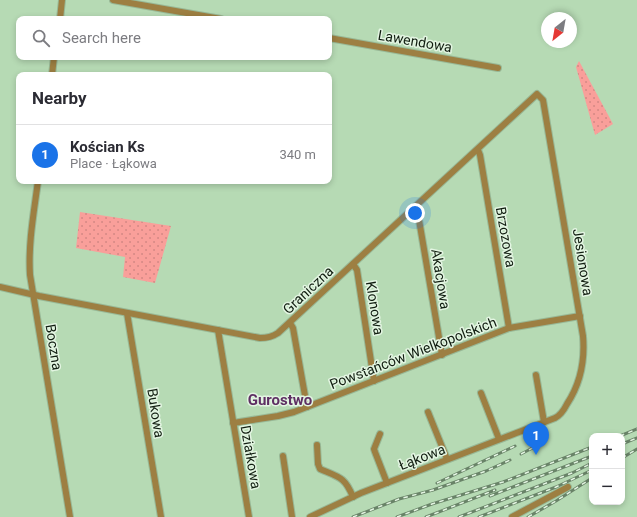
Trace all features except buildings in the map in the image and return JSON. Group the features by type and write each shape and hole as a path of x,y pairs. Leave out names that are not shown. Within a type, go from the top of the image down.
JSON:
{"street":[{"path":"60,16 62,0"},
{"path":"113,0 204,16"},
{"name":"Lawendowa","path":"332,39 498,68"},
{"path":"52,72 54,60"},
{"name":"Graniczna","path":"0,287 33,295 127,313 267,338 278,333 290,323 538,94"},
{"name":"Jesionowa","path":"538,94 543,100 580,316 584,356 577,387 569,402 560,414 544,422"},
{"name":"Brzozowa","path":"478,150 510,328"},
{"name":"Boczna","path":"38,184 29,261 33,295 70,517"},
{"name":"Akacjowa","path":"414,208 418,214 442,354"},
{"name":"Klonowa","path":"353,264 357,270 374,381"},
{"name":"Bukowa","path":"127,313 161,517"},
{"name":"Powstańców Wielkopolskich","path":"233,423 278,416 307,407 510,328 580,316"},
{"path":"290,323 293,328 307,407"},
{"name":"Działkowa","path":"218,330 249,517"},
{"path":"536,375 544,422"},
{"path":"481,393 499,439"},
{"path":"428,412 447,460"},
{"name":"Łąkowa","path":"310,517 361,493 544,422"},
{"path":"380,434 374,449 387,483"},
{"path":"317,445 318,464 320,469 344,480 353,497"},
{"path":"283,456 292,517"},
{"path":"512,517 568,487"}],"shaded area":[{"path":"579,61 613,124 595,135 576,67"},
{"path":"80,212 171,226 155,283 123,277 125,257 76,248"}],"railway":[{"path":"625,434 637,429"},
{"path":"625,443 637,438"},
{"path":"521,454 542,443"},
{"path":"437,483 515,446"},
{"path":"397,517 432,504 503,482 589,448"},
{"path":"625,456 637,449"},
{"path":"490,496 589,457"},
{"path":"353,517 399,499 433,490 486,471 510,460"},
{"path":"459,517 572,473 589,464"},
{"path":"479,517 556,487 589,471"},
{"path":"528,517 589,480"},
{"path":"426,517 495,490"}],"place":[{"name":"Kościan Ks","path":"536,455"}],"district":[{"name":"Gurostwo","path":"280,400"}]}
